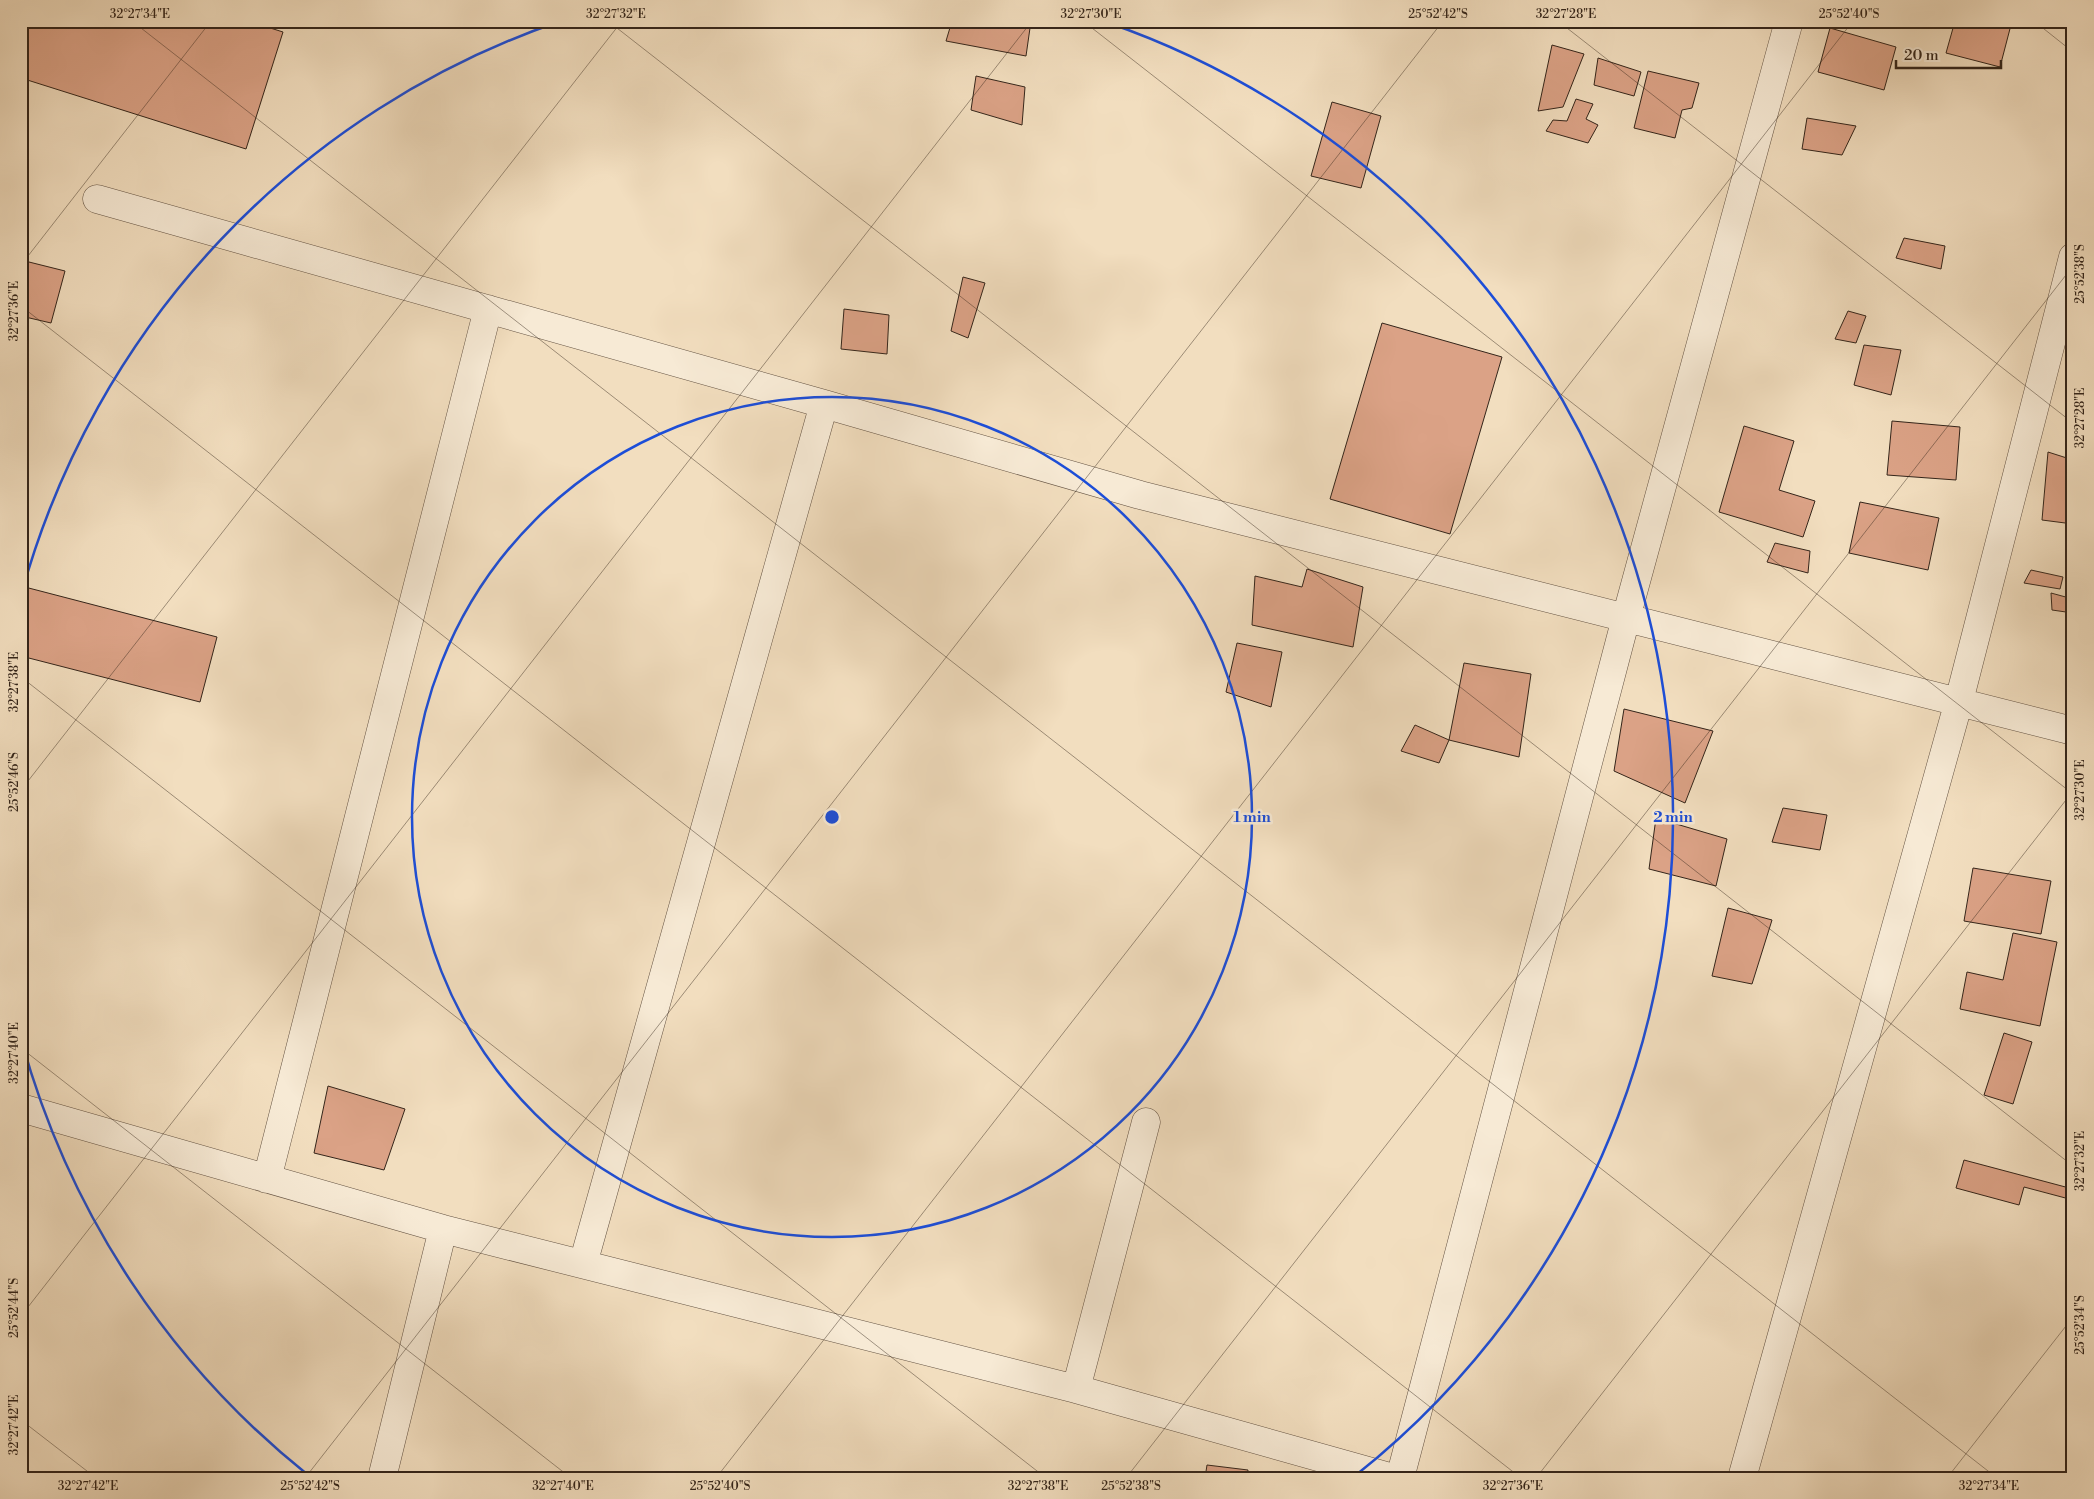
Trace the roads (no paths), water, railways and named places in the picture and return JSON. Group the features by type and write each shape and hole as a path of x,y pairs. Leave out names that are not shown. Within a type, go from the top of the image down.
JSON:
{"street":[{"path":"1400,1478 1626,618 1789,21"},
{"path":"97,200 824,404 1140,495 2073,731"},
{"path":"1742,1478 1959,701 2073,257"},
{"path":"267,1179 488,310"},
{"path":"583,1264 824,404"},
{"path":"21,1108 443,1229 1076,1388 1393,1478"},
{"path":"1076,1388 1146,1122"},
{"path":"382,1478 443,1229"}]}
